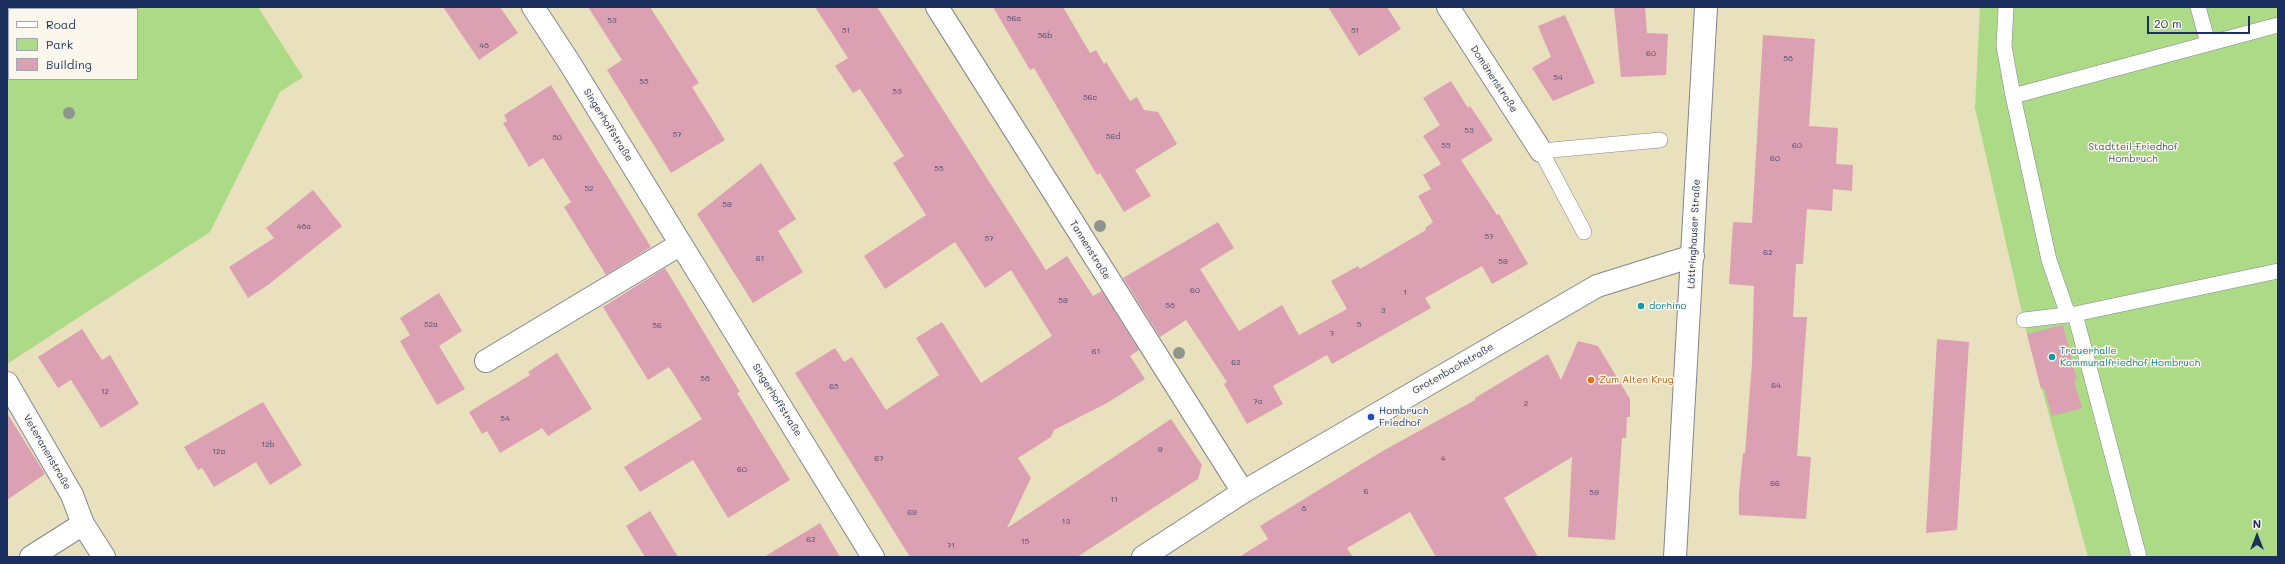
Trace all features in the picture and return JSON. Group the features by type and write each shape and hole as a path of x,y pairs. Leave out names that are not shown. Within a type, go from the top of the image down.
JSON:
{"street":[{"name":"Singerhoffstraße","path":"533,7 569,62 873,557"},
{"name":"Tannenstraße","path":"937,7 1243,492"},
{"name":"Domänenstraße","path":"1448,7 1540,151"},
{"name":"Löttringhauser Straße","path":"1675,557 1706,7"},
{"path":"486,361 681,244"},
{"name":"Grotenbachstraße","path":"1143,557 1243,492 1597,286 1693,256"},
{"name":"Veteranenstraße","path":"7,383 72,495 83,524 104,557"},
{"path":"31,557 83,524"}],"lane":[{"path":"2006,7 2004,46 2013,96 2049,260 2071,315 2140,557"},
{"path":"2198,7 2208,44"},
{"path":"2013,96 2278,24"},
{"path":"1540,151 1660,140"},
{"name":"Domänenstraße","path":"1540,151 1584,232"},
{"path":"2024,320 2071,315 2278,271"}],"green space":[{"path":"7,7 258,7 303,77 280,92 210,232 7,364"},
{"name":"Stadtteil-Friedhof Hombruch","path":"1980,7 2278,7 2278,557 2088,557 2027,334 1975,108"}],"building":[{"path":"443,7 500,7 518,33 479,60"},
{"path":"588,7 650,7 699,83 692,87 725,140 671,173 607,70 622,60"},
{"path":"815,7 877,7 1046,270 1067,256 1093,296 1102,291 1139,350 1130,356 1145,379 1107,403 1054,430 1051,437 1018,458 1031,478 1007,528 1171,419 1202,465 1198,479 1077,557 910,557 795,373 835,348 844,362 852,357 886,410 939,375 916,338 942,322 981,383 1052,336 1011,270 985,288 955,242 885,289 864,256 926,215 893,163 904,156 860,89 853,93 835,66 848,58"},
{"path":"993,7 1063,7 1090,53 1096,50 1104,64 1106,62 1130,101 1137,97 1144,110 1158,112 1177,144 1135,170 1151,196 1124,212 1100,173 1097,175 1034,68 1030,70"},
{"path":"1328,7 1387,7 1401,29 1359,56"},
{"path":"1614,7 1645,7 1647,33 1668,34 1666,75 1621,77"},
{"path":"1565,15 1595,83 1553,101 1532,68 1551,57 1538,26"},
{"path":"1763,35 1815,39 1809,126 1838,128 1836,164 1853,165 1852,191 1833,189 1832,211 1807,209 1803,264 1796,264 1793,317 1807,317 1797,456 1811,457 1806,519 1739,515 1739,493 1743,453 1745,453 1752,363 1754,286 1729,284 1733,222 1752,223"},
{"path":"1451,81 1468,108 1470,106 1493,140 1461,160 1497,215 1499,214 1528,264 1492,284 1482,266 1425,298 1431,308 1332,364 1327,355 1273,386 1283,404 1247,424 1224,384 1227,382 1186,320 1160,337 1123,278 1218,222 1234,248 1200,269 1239,331 1282,305 1299,335 1347,309 1331,281 1358,266 1360,269 1426,230 1425,228 1433,222 1418,196 1431,189 1423,175 1441,164 1423,136 1440,125 1423,98"},
{"path":"551,85 651,247 606,275 564,207 571,202 543,158 529,167 503,123 507,121 504,115"},
{"path":"761,163 796,219 778,231 803,272 753,303 697,214"},
{"path":"313,190 342,226 268,285 248,298 229,267 274,238 266,228"},
{"path":"665,268 740,392 737,393 790,480 728,518 693,460 640,492 624,467 702,419 669,367 648,380 603,307"},
{"path":"439,293 462,331 439,346 465,389 437,405 400,341 410,335 400,318"},
{"name":"Trauerhalle Kommunalfriedhof Hombruch","path":"2063,325 2077,380 2074,381 2082,408 2052,416 2044,388 2041,389 2027,334"},
{"path":"82,329 102,360 110,355 139,404 101,428 71,380 58,388 38,357"},
{"path":"1937,339 1969,342 1957,530 1926,533"},
{"path":"1578,341 1598,346 1630,399 1630,417 1627,417 1626,438 1622,438 1615,540 1568,537 1572,457 1504,498 1538,557 1436,557 1410,512 1347,548 1353,557 1239,557 1268,539 1260,526 1381,452 1475,400 1475,398 1548,354 1561,380"},
{"path":"557,353 592,409 548,436 542,428 500,453 487,431 482,434 469,412 530,375 528,372"},
{"path":"263,402 302,465 270,485 256,462 214,487 202,468 198,470 184,447"},
{"path":"7,413 45,474 7,500"},
{"path":"650,511 678,557 645,557 626,526"},
{"path":"820,523 840,557 764,557"}],"place":[{"name":"dorhino","path":"1641,306"},
{"name":"Trauerhalle Kommunalfriedhof Hombruch","path":"2052,357"},
{"name":"Zum Alten Krug","path":"1591,380"},
{"name":"Hombruch Friedhof","path":"1371,417"}]}
